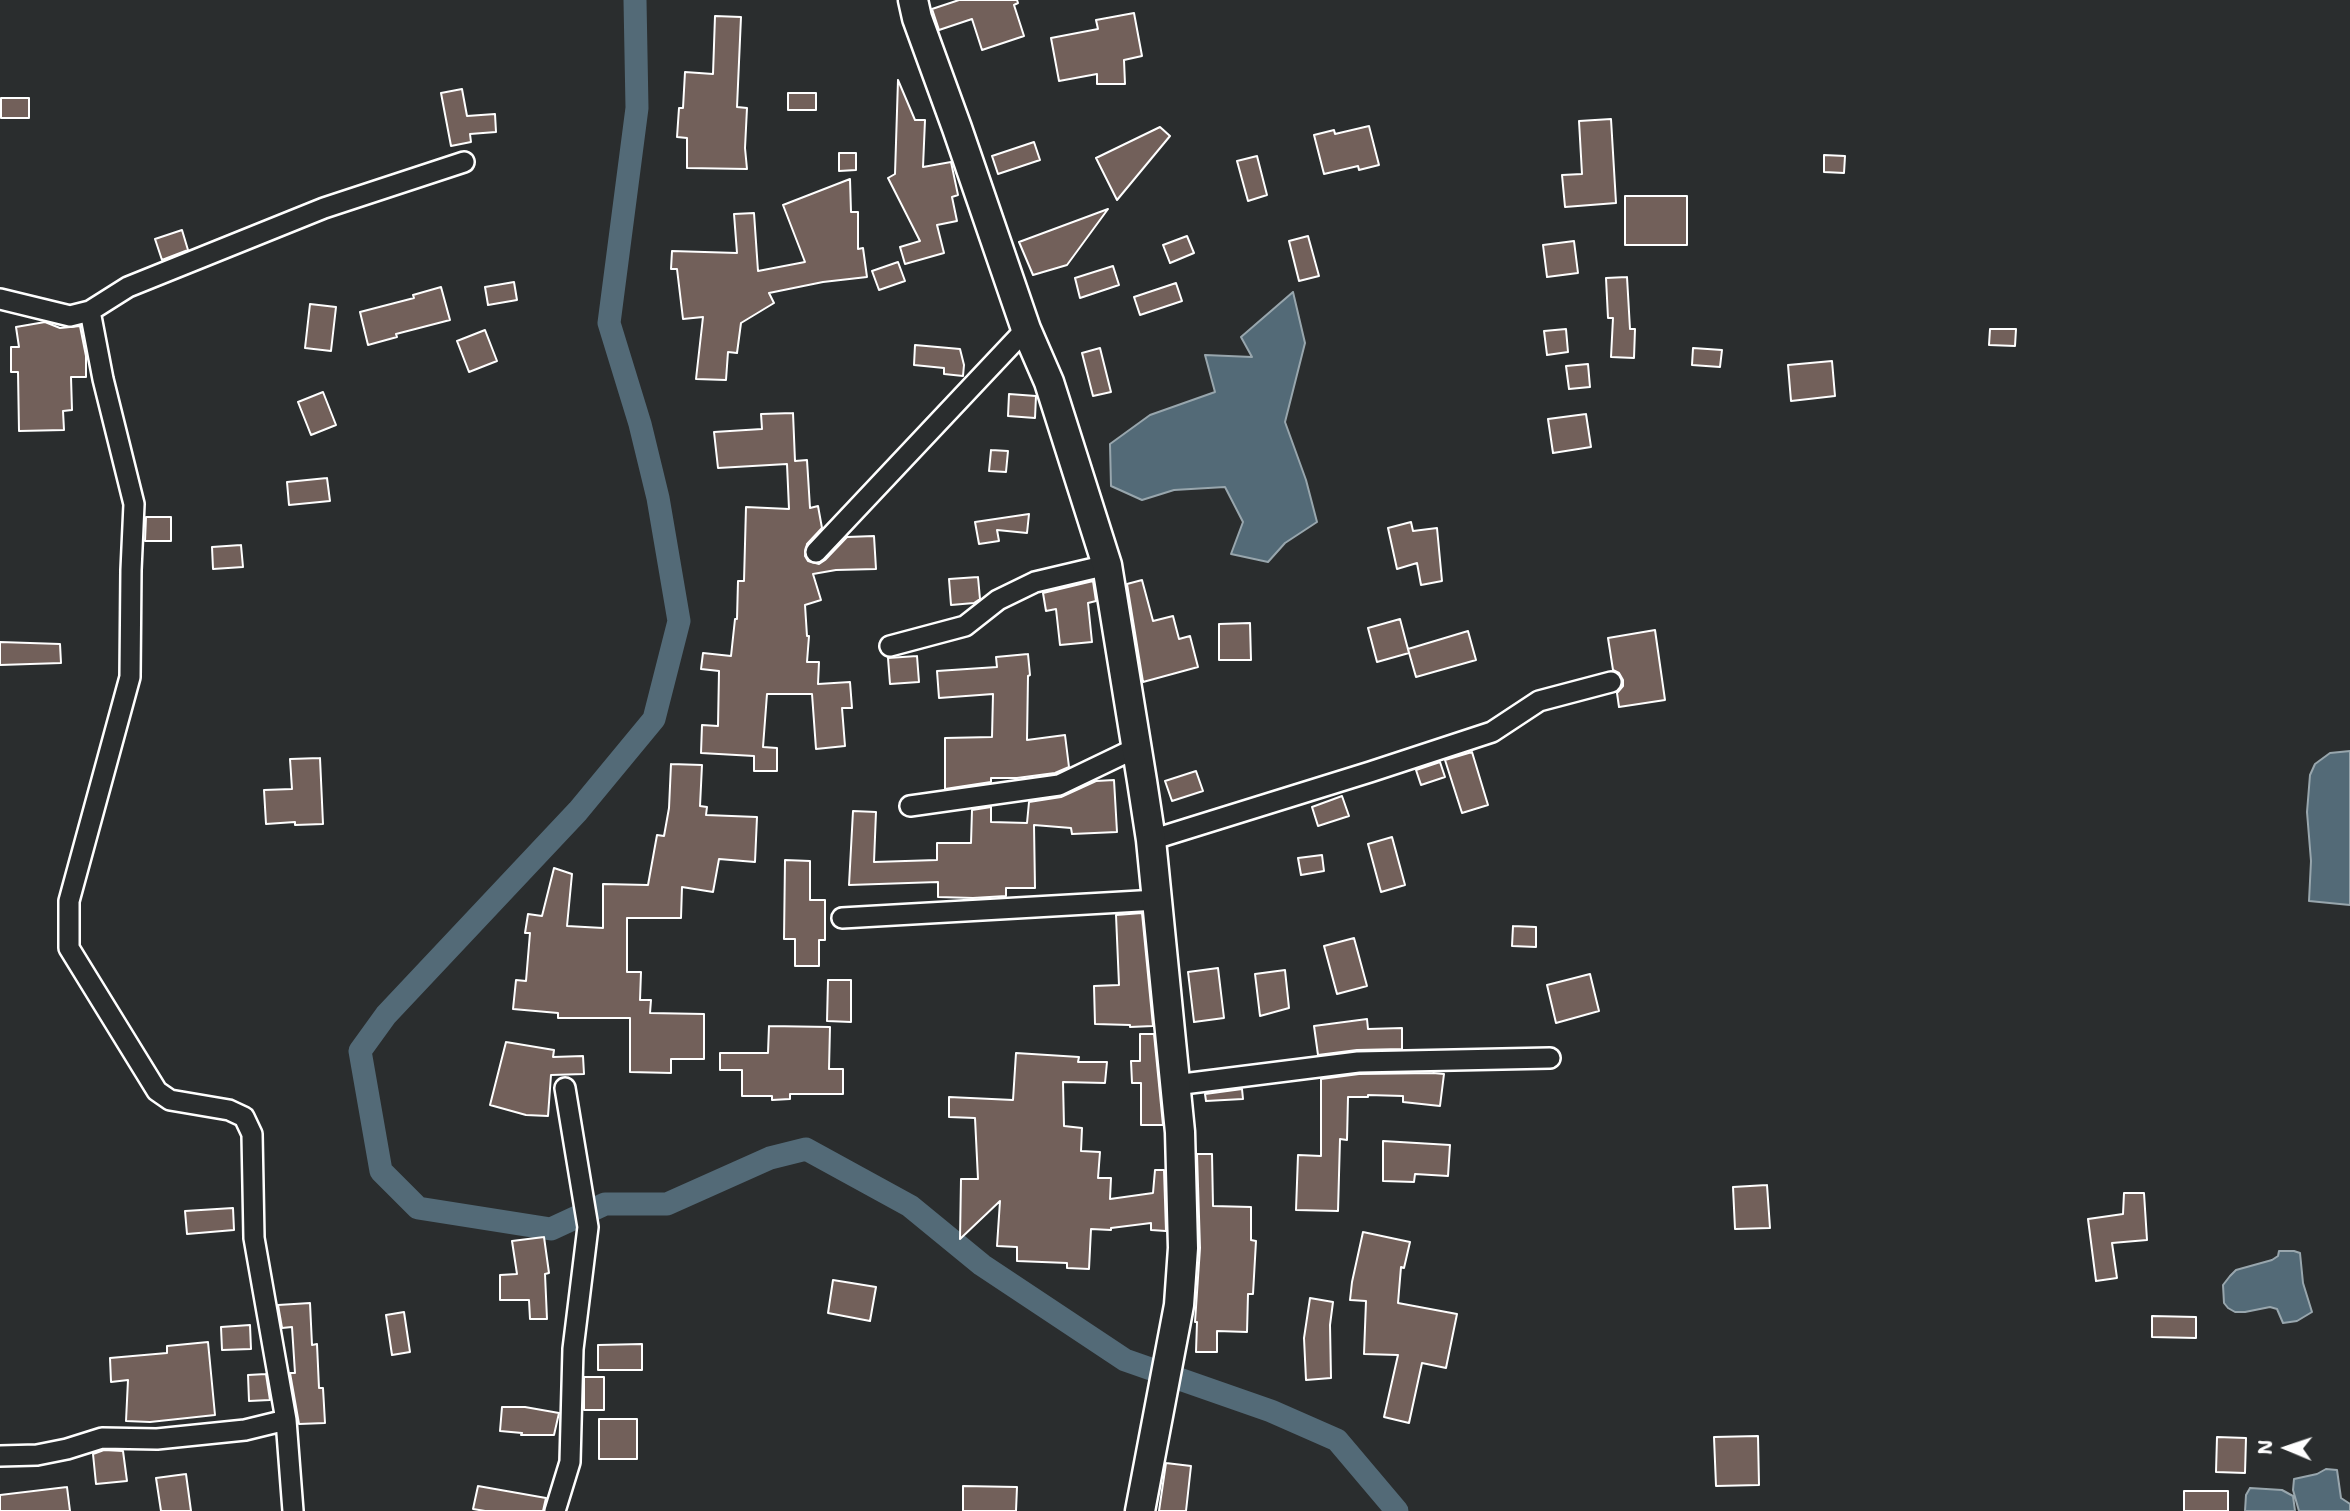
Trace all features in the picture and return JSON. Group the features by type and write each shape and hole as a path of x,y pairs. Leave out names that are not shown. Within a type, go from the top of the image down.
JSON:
{"street":[{"path":"913,0 1026,329 1049,382 1107,565 1151,840 1180,1132 1183,1248 1179,1305 1142,1506"},
{"path":"0,299 70,316 90,312 128,287 324,208 464,162"},
{"path":"90,312 103,379 134,503 130,677 69,901 69,948 157,1091 170,1100 229,1110 244,1117 252,1134 254,1238 286,1420 293,1511"},
{"path":"816,552 1026,329"},
{"path":"890,646 965,626 998,600 1035,582 1107,565"},
{"path":"1151,840 1492,732 1538,701 1611,682"},
{"path":"910,806 1059,785 1136,748"},
{"path":"842,918 1157,900"},
{"path":"1175,1085 1358,1062 1550,1058"},
{"path":"555,1511 570,1462 573,1349 588,1227 565,1088"},
{"path":"0,1455 37,1455 102,1438 157,1439 245,1430 286,1420"}],"water":[{"path":"1293,292 1305,343 1285,422 1306,480 1317,522 1285,543 1268,562 1231,554 1243,522 1225,487 1174,490 1142,500 1111,486 1110,444 1150,415 1215,392 1205,355 1252,357 1241,337"},
{"path":"2350,751 2350,905 2309,901 2311,861 2307,812 2310,775 2315,764 2330,753"},
{"path":"2279,1251 2300,1253 2303,1283 2312,1312 2297,1321 2283,1323 2277,1309 2270,1307 2245,1312 2235,1312 2228,1308 2224,1303 2223,1285 2230,1276 2236,1270 2272,1260 2278,1256"},
{"path":"2326,1469 2337,1470 2341,1498 2350,1504 2350,1511 2299,1511 2293,1490 2294,1479"},
{"path":"2250,1488 2282,1490 2293,1496 2295,1511 2245,1511 2246,1495"}],"building":[{"path":"959,0 1017,0 1018,3 1014,5 1024,36 982,50 972,19 939,30 932,9"},
{"path":"1134,13 1142,56 1124,60 1125,84 1097,84 1097,74 1059,81 1051,38 1098,29 1096,20"},
{"path":"715,16 741,17 737,107 747,108 747,169 687,168 687,138 677,137 679,108 683,108 685,72 713,74"},
{"path":"898,80 915,120 925,120 923,167 951,162 958,195 952,197 957,221 937,225 944,253 905,264 900,247 920,241 888,178 895,174"},
{"path":"462,89 467,116 495,114 496,132 470,134 471,142 451,146 441,93"},
{"path":"788,93 816,93 816,110 788,110"},
{"path":"1,98 29,98 29,118 1,118"},
{"path":"1611,119 1616,203 1565,207 1562,175 1582,174 1579,121"},
{"path":"1369,126 1379,165 1359,170 1358,166 1324,174 1314,135 1334,130 1335,134"},
{"path":"1160,127 1170,136 1117,200 1096,158"},
{"path":"1034,142 1040,160 998,174 992,156"},
{"path":"839,153 856,153 856,170 839,171"},
{"path":"1824,155 1845,156 1844,173 1824,172"},
{"path":"1257,156 1267,195 1248,201 1237,161"},
{"path":"850,179 851,212 858,212 858,249 863,248 867,277 823,282 769,293 774,303 741,323 737,353 728,352 726,380 696,379 703,317 683,319 677,269 671,269 672,251 737,253 734,214 754,213 758,271 805,262 783,205"},
{"path":"1625,196 1687,196 1687,245 1625,245"},
{"path":"1108,209 1067,265 1033,275 1019,242"},
{"path":"182,230 188,250 162,260 155,239"},
{"path":"1187,236 1194,253 1170,263 1163,245"},
{"path":"1308,236 1319,276 1299,281 1289,241"},
{"path":"1574,241 1578,273 1547,277 1543,245"},
{"path":"898,262 905,281 879,290 872,271"},
{"path":"1113,266 1119,285 1080,298 1075,278"},
{"path":"1627,277 1630,329 1635,329 1634,358 1611,357 1613,318 1608,318 1606,278"},
{"path":"514,282 517,300 488,305 485,287"},
{"path":"1176,283 1182,301 1140,315 1134,297"},
{"path":"441,287 450,320 396,334 397,337 368,345 360,312 414,298 413,295"},
{"path":"310,304 336,307 331,351 305,348"},
{"path":"45,322 60,328 80,326 86,356 86,377 71,377 72,410 63,411 64,430 19,431 18,372 11,372 11,347 19,347 16,327"},
{"path":"1566,329 1568,352 1547,355 1544,331"},
{"path":"1990,329 2016,329 2015,346 1989,345"},
{"path":"485,330 497,361 469,372 457,341"},
{"path":"915,345 960,349 964,365 963,376 944,374 944,368 914,365"},
{"path":"1100,348 1111,392 1093,396 1082,353"},
{"path":"1693,348 1722,350 1720,367 1692,365"},
{"path":"1832,361 1835,396 1791,401 1788,365"},
{"path":"1588,364 1590,387 1569,389 1566,366"},
{"path":"323,392 336,425 311,435 298,402"},
{"path":"1009,394 1036,396 1035,418 1008,416"},
{"path":"793,413 795,461 807,460 810,508 818,506 822,528 807,544 805,556 808,561 819,564 847,537 874,536 876,569 836,570 813,574 821,600 805,605 809,636 807,662 819,662 818,684 850,682 852,708 842,708 845,746 816,749 812,694 767,694 763,747 777,748 777,771 754,771 754,756 701,753 702,725 718,726 719,671 701,669 703,653 731,656 737,619 738,581 744,581 746,507 789,509 787,464 718,468 714,432 762,429 761,414"},
{"path":"1586,414 1591,447 1553,453 1548,419"},
{"path":"991,450 1008,451 1006,472 989,471"},
{"path":"327,478 330,501 289,505 287,482"},
{"path":"1029,514 1027,533 997,530 999,541 979,544 975,522"},
{"path":"146,517 171,517 171,541 145,541"},
{"path":"1411,522 1413,531 1437,528 1442,581 1421,585 1417,563 1397,569 1388,528"},
{"path":"241,545 243,567 213,569 212,547"},
{"path":"978,577 980,599 974,603 951,605 949,579"},
{"path":"1142,580 1153,621 1173,616 1179,639 1190,636 1198,667 1143,682 1127,584"},
{"path":"1093,581 1096,601 1088,603 1092,642 1060,645 1056,609 1046,611 1043,593"},
{"path":"1400,619 1409,653 1377,662 1368,628"},
{"path":"1250,623 1251,660 1219,660 1219,624"},
{"path":"1655,630 1665,700 1619,707 1617,693 1623,686 1623,680 1619,673 1613,670 1608,638"},
{"path":"1468,631 1476,660 1416,677 1408,649"},
{"path":"0,642 60,644 61,663 0,665"},
{"path":"1028,654 1030,675 1027,740 1065,735 1069,767 1055,773 991,778 991,782 945,789 945,738 992,737 993,694 939,698 937,671 997,667 996,657"},
{"path":"917,656 919,682 890,684 888,658"},
{"path":"1472,752 1488,805 1462,813 1445,760"},
{"path":"320,758 323,824 266,824 264,790 292,789 290,759"},
{"path":"1440,762 1445,777 1421,785 1416,770"},
{"path":"671,764 702,765 700,806 707,807 706,815 757,817 755,862 719,859 713,892 682,887 681,918 627,918 627,972 641,972 640,1000 651,1000 650,1013 704,1014 704,1059 671,1059 671,1073 630,1072 630,1018 558,1018 558,1013 513,1009 516,980 526,981 530,933 525,933 528,914 542,916 554,868 572,874 567,926 603,928 603,884 648,885 657,835 664,836 669,808"},
{"path":"1196,771 1203,791 1172,801 1165,781"},
{"path":"1114,780 1117,832 1072,834 1071,828 1034,825 1035,888 1006,888 1006,896 973,898 938,897 938,882 849,885 853,811 876,812 874,862 937,860 937,843 971,843 972,810 991,807 991,822 1027,823 1029,802 1061,797 1096,781"},
{"path":"1342,796 1349,816 1318,826 1312,807"},
{"path":"1392,837 1405,885 1381,892 1368,844"},
{"path":"1322,855 1324,871 1301,875 1298,858"},
{"path":"785,860 810,861 810,900 825,900 825,940 819,940 819,966 795,966 795,939 784,939"},
{"path":"1142,913 1153,1026 1095,1024 1094,986 1119,985 1116,915"},
{"path":"1513,926 1536,927 1536,947 1512,946"},
{"path":"1354,938 1367,986 1337,994 1324,946"},
{"path":"1218,968 1224,1018 1194,1022 1188,972"},
{"path":"1285,970 1289,1008 1260,1016 1255,974"},
{"path":"1590,974 1599,1011 1556,1023 1547,985"},
{"path":"828,980 851,980 851,1022 827,1021"},
{"path":"1367,1019 1368,1029 1402,1028 1402,1049 1357,1050 1318,1055 1314,1026"},
{"path":"769,1026 830,1027 829,1069 843,1069 843,1094 790,1094 790,1099 772,1100 772,1096 742,1096 742,1070 720,1070 720,1053 768,1053"},
{"path":"1140,1034 1154,1034 1163,1125 1141,1125 1141,1083 1132,1083 1131,1061 1140,1061"},
{"path":"506,1042 554,1050 553,1057 583,1056 584,1074 551,1075 548,1116 526,1115 490,1105"},
{"path":"1016,1053 1079,1057 1078,1062 1107,1062 1105,1083 1063,1082 1064,1126 1082,1128 1081,1151 1100,1152 1098,1178 1111,1178 1110,1199 1153,1193 1155,1170 1164,1170 1166,1231 1151,1230 1151,1223 1111,1230 1091,1229 1089,1269 1067,1268 1067,1263 1017,1261 1017,1247 997,1246 1000,1201 960,1239 961,1179 978,1179 975,1118 949,1117 949,1097 1013,1100"},
{"path":"1359,1074 1444,1074 1440,1106 1403,1102 1403,1096 1348,1097 1347,1140 1340,1139 1338,1211 1296,1210 1298,1155 1321,1156 1321,1079"},
{"path":"1242,1089 1243,1099 1206,1101 1205,1094"},
{"path":"1383,1141 1450,1145 1448,1176 1415,1174 1414,1182 1383,1181"},
{"path":"1197,1154 1212,1154 1213,1206 1251,1207 1251,1240 1256,1241 1253,1294 1248,1294 1247,1332 1217,1331 1217,1352 1196,1352 1195,1322 1200,1248"},
{"path":"1767,1185 1770,1228 1735,1229 1733,1187"},
{"path":"2124,1193 2144,1193 2147,1240 2112,1243 2117,1278 2096,1281 2088,1219 2123,1214"},
{"path":"233,1208 234,1230 187,1234 185,1211"},
{"path":"1363,1232 1410,1242 1404,1268 1401,1267 1398,1303 1457,1314 1446,1368 1422,1363 1409,1423 1384,1417 1398,1355 1364,1354 1366,1301 1350,1300"},
{"path":"544,1237 549,1273 545,1274 547,1319 530,1319 529,1300 500,1300 500,1275 517,1274 512,1241"},
{"path":"833,1280 876,1287 870,1321 828,1313"},
{"path":"1310,1298 1333,1302 1330,1325 1331,1378 1306,1380 1304,1338"},
{"path":"310,1303 312,1345 317,1344 319,1388 323,1388 325,1423 299,1424 290,1373 295,1373 292,1327 282,1328 278,1305"},
{"path":"404,1312 410,1352 392,1355 386,1315"},
{"path":"2152,1316 2196,1317 2196,1338 2152,1337"},
{"path":"250,1325 251,1349 222,1350 221,1327"},
{"path":"208,1342 215,1415 150,1422 126,1421 128,1380 111,1382 110,1358 167,1353 167,1346"},
{"path":"642,1344 642,1370 598,1370 598,1345"},
{"path":"266,1374 270,1400 249,1401 248,1375"},
{"path":"584,1377 604,1377 604,1410 584,1410"},
{"path":"502,1407 525,1407 559,1413 554,1435 521,1435 522,1433 500,1431"},
{"path":"599,1419 637,1419 637,1459 599,1459"},
{"path":"1758,1436 1759,1485 1716,1486 1714,1437"},
{"path":"2217,1437 2246,1438 2245,1473 2216,1472"},
{"path":"104,1450 123,1451 127,1481 96,1484 93,1454"},
{"path":"1166,1463 1191,1466 1186,1511 1159,1511"},
{"path":"186,1474 191,1511 161,1511 156,1478"},
{"path":"478,1486 546,1498 543,1511 473,1509"},
{"path":"963,1486 1017,1487 1016,1511 963,1511"},
{"path":"67,1487 70,1511 0,1511 0,1495"},
{"path":"2184,1491 2228,1491 2228,1511 2184,1511"}],"waterway":[{"path":"635,0 637,108 609,323 640,424 658,498 679,621 654,719 578,811 386,1015 360,1051 381,1171 418,1208 551,1229 605,1204 667,1204 770,1158 806,1149 910,1206 982,1265 1125,1360 1271,1411 1337,1440 1397,1511"}]}
